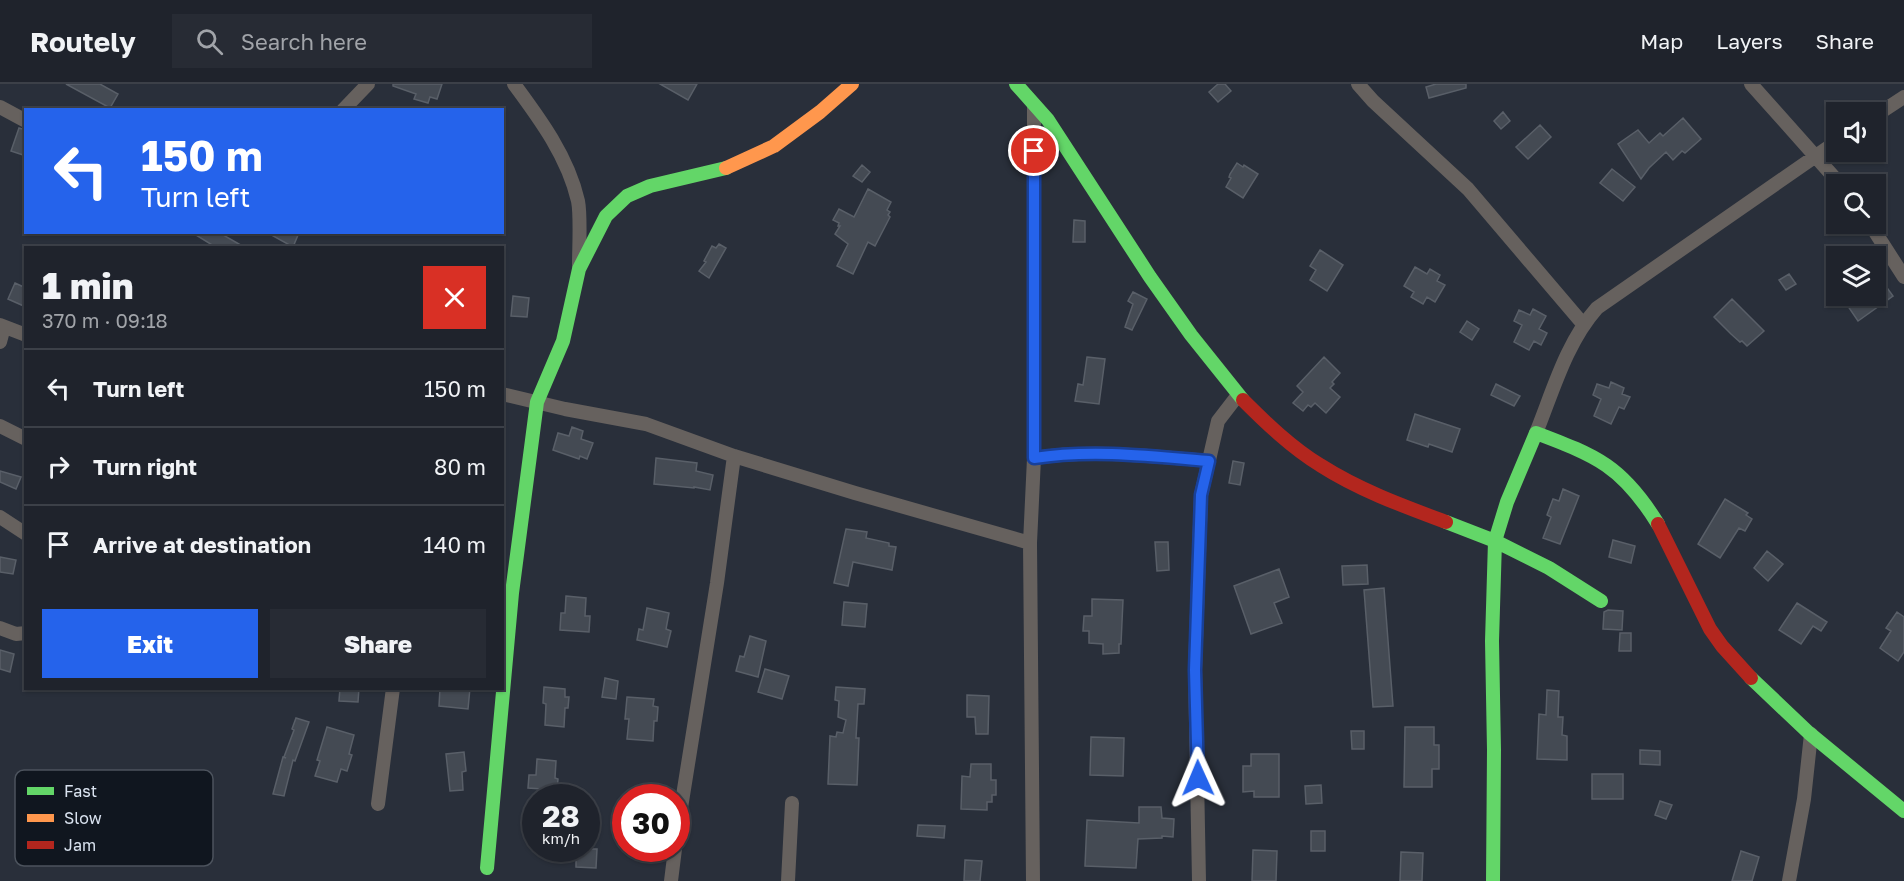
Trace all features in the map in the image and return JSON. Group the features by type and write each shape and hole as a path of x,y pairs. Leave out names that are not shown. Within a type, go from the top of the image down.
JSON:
{"street":[{"path":"345,108 368,84"},
{"path":"504,681 512,593 537,402 563,341 579,269 578,202 562,158 532,108 514,84"},
{"path":"579,269 606,216 627,196 650,186 720,171 774,146 820,112 852,84"},
{"path":"1016,84 1048,120 1150,278 1238,395 1265,422 1318,464 1344,478 1406,507 1495,541 1549,568 1601,601"},
{"path":"1358,84 1373,101 1468,189 1583,324"},
{"path":"1751,84 1831,174"},
{"path":"1886,109 1904,97"},
{"path":"1034,105 1034,458 1030,543 1034,881"},
{"path":"0,106 24,120"},
{"path":"1493,881 1492,641 1495,541 1507,502 1571,346 1583,324 1597,308 1826,149"},
{"path":"1877,234 1904,276"},
{"path":"0,342 2,326 24,334"},
{"path":"504,394 646,424 734,456 1030,543"},
{"path":"1198,881 1195,670 1201,495 1218,421 1238,395"},
{"path":"0,426 24,438"},
{"path":"1536,433 1579,449 1621,475 1655,520 1697,606 1721,645 1811,734 1904,811"},
{"path":"1034,458 1063,454 1154,456 1209,461"},
{"path":"685,784 717,583 734,456"},
{"path":"0,517 24,533"},
{"path":"0,628 16,634 24,633"},
{"path":"378,804 393,690"},
{"path":"487,868 503,690"},
{"path":"1790,881 1804,799 1811,734"},
{"path":"788,881 792,803"},
{"path":"670,881 673,862"}],"building":[{"path":"66,84 100,84 118,94 110,108"},
{"path":"393,84 442,84 437,99 430,97 428,103 414,99 416,94 393,86"},
{"path":"660,84 697,84 688,100"},
{"path":"1218,84 1225,84 1231,91 1218,102 1209,92"},
{"path":"1436,84 1466,84 1466,88 1429,98 1426,87"},
{"path":"1503,112 1510,121 1501,129 1494,121"},
{"path":"1683,118 1701,139 1685,153 1682,151 1673,160 1666,152 1641,179 1618,144 1638,130 1649,143 1660,133 1663,136"},
{"path":"1540,125 1551,137 1528,159 1516,147"},
{"path":"19,128 24,129 24,155 11,151"},
{"path":"1237,163 1258,174 1243,198 1226,187"},
{"path":"862,165 870,172 862,182 853,176"},
{"path":"1612,169 1635,187 1623,201 1600,183"},
{"path":"868,189 891,202 887,210 890,212 888,215 890,217 875,246 868,242 853,274 837,266 848,244 835,234 840,226 833,220 839,209 854,217"},
{"path":"1074,220 1085,221 1085,242 1073,242"},
{"path":"194,234 222,234 242,246 214,246"},
{"path":"270,234 298,235 293,246"},
{"path":"719,244 726,248 709,278 699,271 706,262 704,261 712,246 716,248"},
{"path":"1320,250 1343,265 1327,291 1310,280 1316,270 1310,266"},
{"path":"1415,267 1427,274 1430,269 1440,275 1437,281 1445,285 1435,302 1427,297 1423,304 1411,297 1414,292 1404,286"},
{"path":"1789,274 1796,284 1786,290 1779,280"},
{"path":"15,283 24,287 24,306 8,299"},
{"path":"1886,286 1893,296 1886,301"},
{"path":"1133,292 1147,299 1132,330 1125,327 1133,304 1128,301"},
{"path":"513,296 529,298 527,317 511,316"},
{"path":"1732,299 1764,331 1747,346 1714,317"},
{"path":"1848,306 1879,306 1858,321"},
{"path":"1533,309 1546,316 1539,329 1547,333 1541,345 1534,341 1529,350 1514,342 1522,325 1514,321 1519,310 1530,315"},
{"path":"1467,321 1479,329 1472,340 1460,332"},
{"path":"1087,357 1105,359 1099,404 1075,401 1078,384 1083,385"},
{"path":"1324,357 1340,373 1330,388 1340,397 1326,413 1315,403 1311,407 1308,405 1303,411 1293,403 1303,392 1297,386"},
{"path":"1611,382 1624,388 1622,394 1630,397 1624,409 1619,407 1611,424 1594,416 1601,399 1593,395 1597,384 1609,388"},
{"path":"1496,384 1520,396 1514,406 1491,395"},
{"path":"1415,414 1460,429 1452,452 1429,444 1428,447 1407,440"},
{"path":"572,427 583,431 581,439 593,443 587,459 580,456 579,459 553,450 558,433 569,436"},
{"path":"656,458 697,463 696,471 713,475 710,490 654,484"},
{"path":"1233,461 1244,463 1240,485 1229,483"},
{"path":"0,471 21,477 16,489 0,482"},
{"path":"1563,489 1579,496 1560,544 1543,538 1551,517 1547,515 1553,499 1559,501"},
{"path":"1725,499 1748,513 1746,515 1752,519 1745,531 1739,528 1720,558 1698,544"},
{"path":"846,529 867,532 866,538 889,543 889,546 896,547 892,570 853,562 848,586 834,583"},
{"path":"1613,540 1635,546 1631,563 1609,557"},
{"path":"1155,542 1168,542 1169,570 1157,571"},
{"path":"1767,551 1783,564 1768,581 1754,568"},
{"path":"0,557 16,560 13,574 0,572"},
{"path":"1367,565 1368,584 1343,585 1342,566"},
{"path":"1279,569 1289,597 1274,603 1282,623 1251,634 1234,586"},
{"path":"1384,588 1393,706 1373,707 1364,590"},
{"path":"566,596 586,598 585,616 590,616 589,632 560,630 561,613 565,613"},
{"path":"1092,599 1123,600 1119,653 1103,654 1103,644 1089,643 1089,631 1083,631 1084,616 1092,616"},
{"path":"844,602 867,604 865,627 842,625"},
{"path":"1797,603 1827,622 1821,631 1813,626 1801,644 1779,630"},
{"path":"647,608 669,613 666,629 671,631 667,647 637,640 639,629 643,630"},
{"path":"1623,611 1622,630 1603,629 1604,612"},
{"path":"1897,612 1904,617 1904,652 1898,661 1880,648 1891,631 1886,628"},
{"path":"1620,633 1631,633 1631,651 1619,651"},
{"path":"750,636 766,641 758,677 736,671 740,656 744,657"},
{"path":"0,650 14,654 10,672 0,669"},
{"path":"765,669 789,676 782,699 758,692"},
{"path":"605,678 618,681 616,699 602,697"},
{"path":"544,687 565,689 565,697 569,697 568,708 565,708 564,727 545,725"},
{"path":"836,687 865,689 864,704 858,704 857,785 828,784 830,736 836,737 837,732 843,733 846,720 838,717 839,701 835,700"},
{"path":"340,690 359,690 358,702 339,701"},
{"path":"440,690 470,690 468,709 439,706"},
{"path":"1547,690 1559,691 1558,717 1563,717 1562,735 1567,736 1567,760 1537,759 1539,714 1546,715"},
{"path":"967,695 989,696 988,734 976,734 975,717 967,717"},
{"path":"627,697 654,699 653,706 658,707 657,721 654,721 653,741 627,739 629,719 625,719"},
{"path":"296,718 309,722 295,761 293,760 284,796 273,794 283,757 286,758 284,757"},
{"path":"327,727 354,735 349,754 352,755 347,771 341,769 337,782 315,776 320,761 317,760"},
{"path":"1405,727 1434,727 1434,745 1439,745 1439,769 1432,769 1432,787 1404,787"},
{"path":"1351,731 1364,731 1364,749 1352,749"},
{"path":"1091,737 1124,738 1123,776 1090,775"},
{"path":"1640,750 1660,751 1660,765 1640,764"},
{"path":"464,752 466,771 462,772 463,790 450,791 446,754"},
{"path":"1251,754 1279,754 1279,797 1254,797 1254,791 1243,792 1243,766 1251,766"},
{"path":"537,759 556,761 555,778 558,779 558,784 528,784 529,775 536,775"},
{"path":"971,764 991,764 991,780 996,780 996,795 992,795 992,802 987,802 987,810 961,809 962,776 970,777"},
{"path":"1592,774 1623,774 1623,799 1592,799"},
{"path":"1321,785 1322,803 1306,804 1305,786"},
{"path":"1660,801 1672,805 1666,819 1655,815"},
{"path":"1139,807 1161,807 1162,818 1174,819 1173,837 1138,839 1136,868 1085,866 1087,820 1139,823"},
{"path":"918,825 945,826 944,838 917,836"},
{"path":"1311,831 1325,831 1325,851 1311,851"},
{"path":"1253,850 1277,851 1276,881 1252,881"},
{"path":"1741,851 1759,857 1752,881 1732,881"},
{"path":"1401,852 1423,853 1422,881 1400,881"},
{"path":"965,860 982,861 980,881 964,881"},
{"path":"576,862 596,862 596,868 576,867"}],"traffic: fast":[{"path":"1016,84 1048,120 1150,277 1191,335 1243,400"},
{"path":"504,681 512,593 537,402 563,341 579,269 606,216 627,196 650,186 726,168"},
{"path":"1493,881 1492,641 1495,541 1507,502 1536,433 1576,449 1606,465 1632,489 1658,524"},
{"path":"1446,522 1495,541 1549,568 1601,601"},
{"path":"1751,678 1809,733 1904,811"},
{"path":"487,868 503,690"}],"traffic: slow":[{"path":"726,168 774,146 820,112 852,84"}],"traffic: jam":[{"path":"1243,400 1289,443 1335,474 1382,497 1446,522"},
{"path":"1658,524 1710,629 1751,678"}],"route":[{"path":"1034,151 1034,458 1063,454 1154,456 1209,461 1201,495 1195,670 1198,778"}]}
